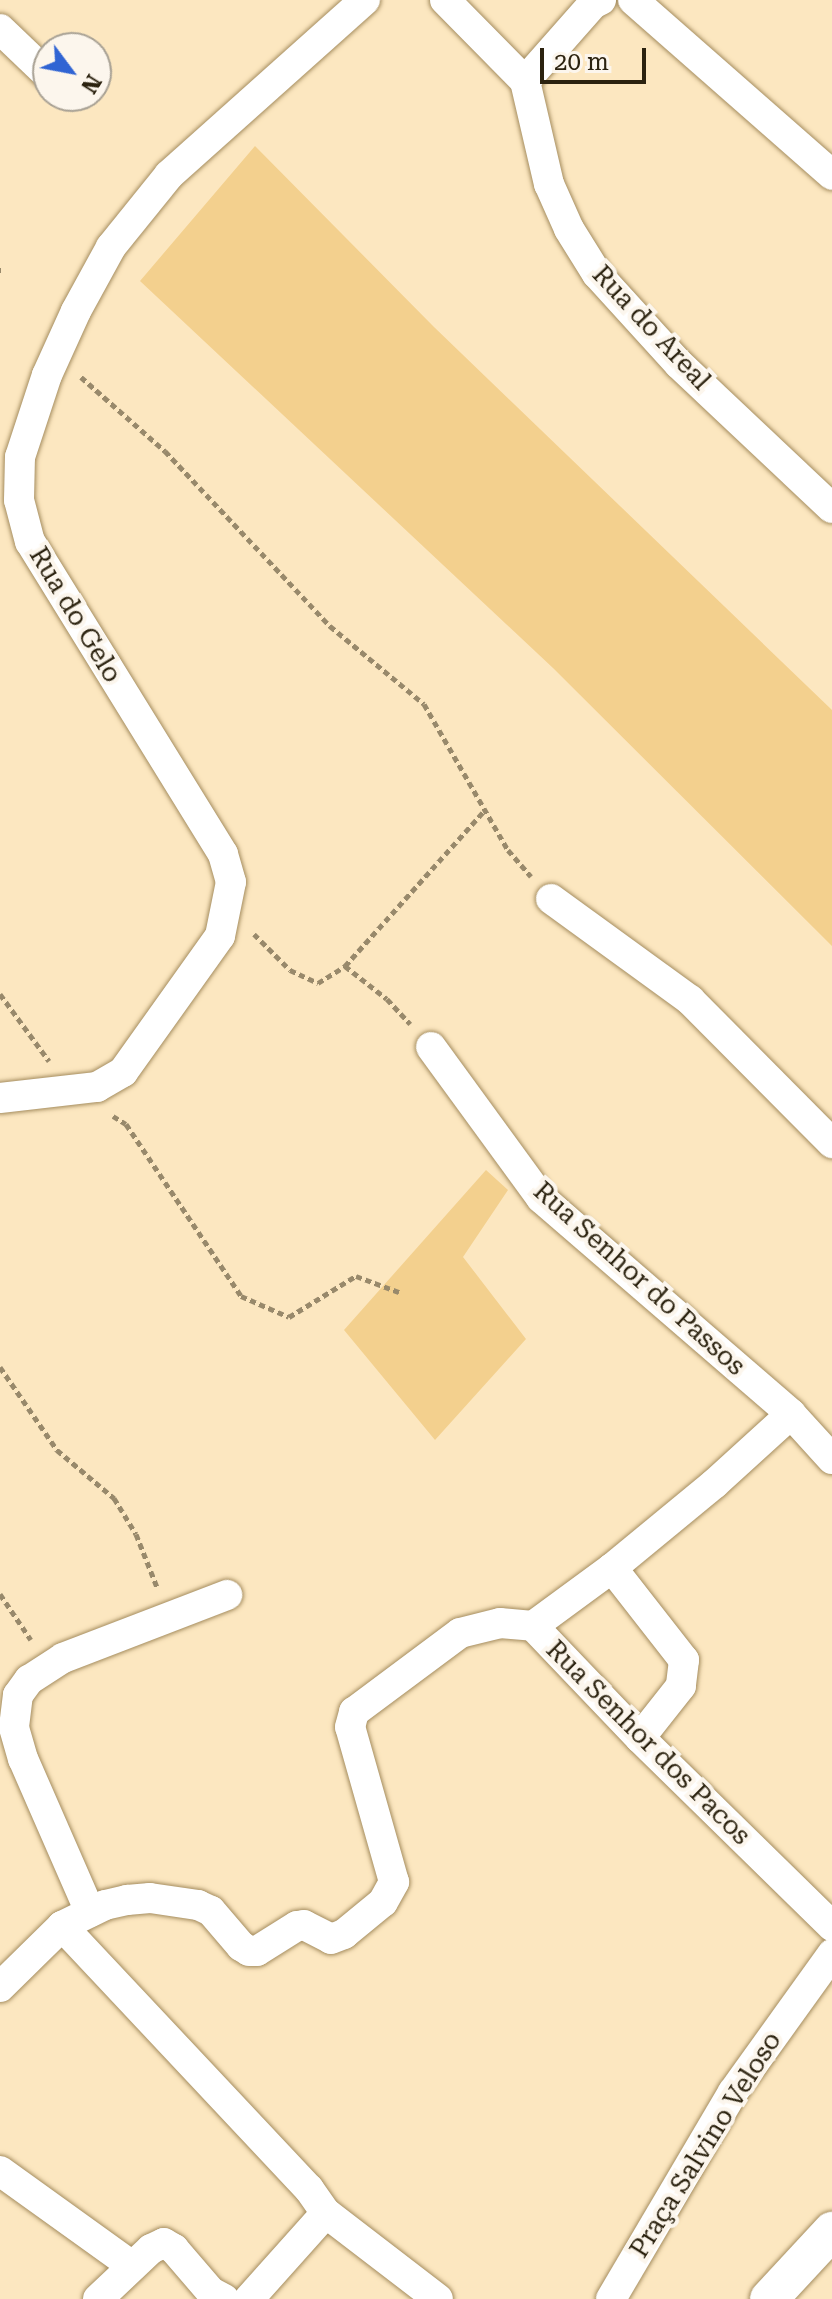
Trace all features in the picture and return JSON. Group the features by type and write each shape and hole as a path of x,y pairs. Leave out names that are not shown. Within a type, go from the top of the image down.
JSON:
{"street":[{"name":"Rua do Gelo","path":"0,1098 97,1087 123,1072 220,936 231,882 223,854 12,513 19,500 20,457 56,356 111,247 169,175 365,0"},
{"path":"445,0 525,81 593,4 601,0"},
{"path":"633,0 832,175"},
{"path":"0,29 32,60"},
{"name":"Rua do Areal","path":"525,81 549,184 569,229 597,274 679,364 832,508"},
{"path":"551,899 690,1000 832,1143"},
{"name":"Rua Senhor do Passos","path":"431,1047 541,1198 791,1414 832,1459"},
{"name":"Rua Senhor dos Pacos","path":"791,1414 714,1484 612,1568 533,1626 640,1738 832,1926"},
{"path":"612,1568 684,1660 681,1686 640,1738"},
{"path":"90,1912 23,1759 14,1727 13,1710 18,1695 29,1680 63,1658 227,1595"},
{"path":"0,1987 62,1926 90,1912 127,1900 150,1898 198,1905 211,1911 249,1951 257,1951 297,1926 304,1925 331,1939 344,1934 383,1902 394,1882 394,1873 350,1727 354,1712 460,1633 500,1623 533,1626"},
{"path":"62,1926 309,2189 326,2213 438,2299"},
{"name":"Praça Salvino Veloso","path":"611,2299 733,2092 832,1954"},
{"path":"0,2171 132,2266"},
{"path":"249,2299 326,2213"},
{"path":"769,2299 832,2231"},
{"path":"98,2299 156,2244 168,2244 211,2292 224,2299"}],"path":[{"path":"56,356 165,451 330,626 424,704 508,850 551,899"},
{"path":"228,907 290,970 318,983 345,966 485,810"},
{"path":"345,966 387,999 431,1047"},
{"path":"0,994 70,1089 126,1124 241,1296 289,1317 356,1276 399,1292"},
{"path":"0,1367 57,1450 114,1498 136,1534 169,1618"},
{"path":"0,1594 26,1631 47,1670"}],"shaded area":[{"path":"255,146 434,327 832,710 832,946 553,668 140,281"},
{"path":"486,1170 508,1190 463,1257 526,1339 435,1440 344,1330"}]}
